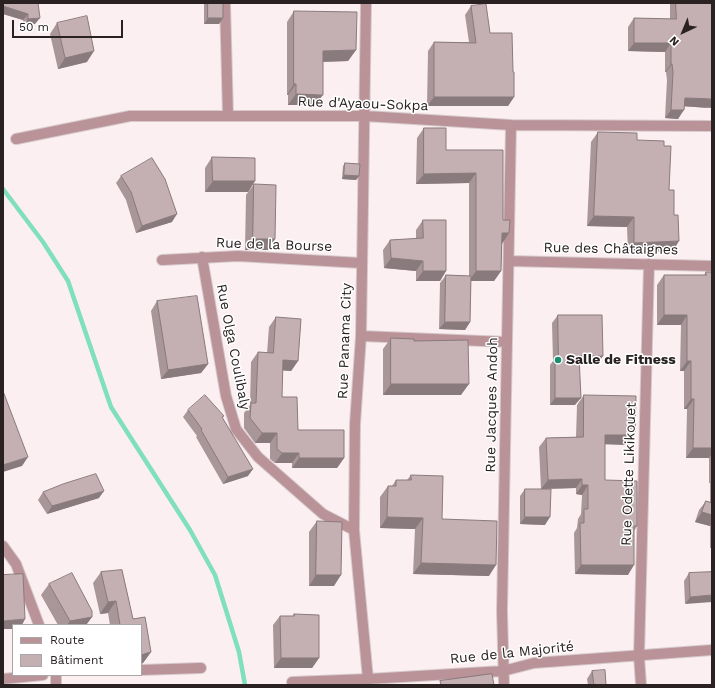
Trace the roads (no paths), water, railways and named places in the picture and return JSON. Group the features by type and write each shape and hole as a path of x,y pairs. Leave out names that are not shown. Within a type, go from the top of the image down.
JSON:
{"street":[{"path":"226,3 228,116"},
{"name":"Rue Panama City","path":"366,3 361,336 355,424 354,530 368,679"},
{"name":"Rue d'Ayaou-Sokpa","path":"16,139 130,116 365,116 511,125 712,126"},
{"name":"Rue Jacques Andoh","path":"504,685 502,604 511,125"},
{"name":"Rue de la Bourse","path":"162,260 238,256 361,263"},
{"name":"Rue Olga Coulibaly","path":"202,257 226,396 236,429 258,457 323,514 354,530"},
{"name":"Rue des Châtaignes","path":"509,261 712,266"},
{"name":"Rue Odette Likikouet","path":"641,685 639,656 649,264"},
{"path":"361,336 507,342"},
{"path":"3,546 16,564 39,624"},
{"name":"Rue de la Majorité","path":"292,682 503,671 534,663 712,650"},
{"path":"142,670 201,668"},
{"path":"3,679 33,676"}],"waterway":[{"path":"3,189 43,242 68,281 111,407 190,530 215,575 239,652 245,685"}],"place":[{"name":"Salle de Fitness","path":"558,360"}]}
